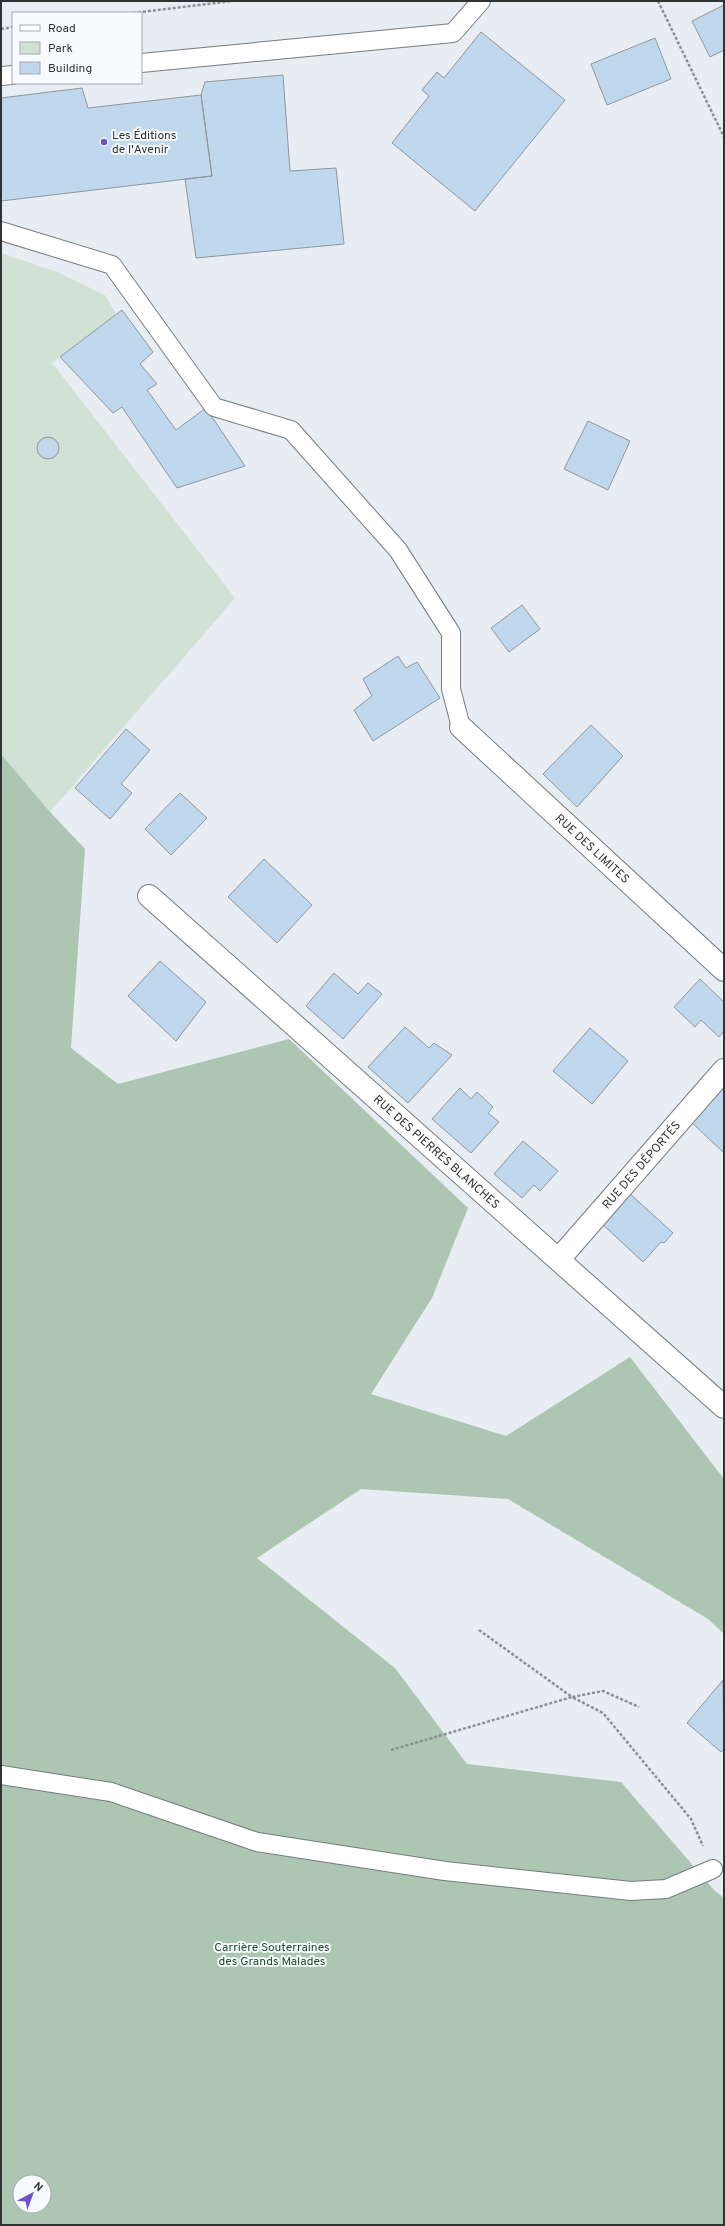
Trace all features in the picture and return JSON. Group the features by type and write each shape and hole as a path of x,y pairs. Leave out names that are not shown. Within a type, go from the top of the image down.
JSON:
{"street":[{"name":"RUE DES LIMITES","path":"461,727 724,970"},
{"name":"RUE DES PIERRES BLANCHES","path":"149,896 724,1407"},
{"name":"RUE DES DÉPORTÉS","path":"559,1259 724,1070"}],"lane":[{"path":"142,62 453,33 481,1"},
{"path":"1,76 12,75"},
{"path":"1,231 112,265 214,407 291,430 398,550 451,633 453,661 451,689 461,727"},
{"path":"1,1775 111,1792 257,1842 445,1871 631,1890 666,1889 713,1869"}],"path":[{"path":"141,12 232,1"},
{"path":"658,1 724,137"},
{"path":"1,29 12,28"},
{"path":"479,1630 572,1697 603,1713 691,1819 713,1869"},
{"path":"391,1750 572,1697 603,1691 640,1707"}],"green space":[{"path":"1,253 57,272 105,295 116,314 52,363 235,598 50,812 1,754"},
{"name":"Carrière Souterraines des Grands Malades","path":"1,754 50,812 85,849 71,1048 118,1084 289,1039 468,1208 432,1298 371,1394 506,1436 630,1357 724,1479 724,1634 708,1619 508,1499 361,1489 257,1558 395,1668 467,1764 621,1782 714,1890 724,1898 724,2225 1,2225"}],"building":[{"path":"724,5 724,50 710,57 692,21"},
{"path":"481,32 565,100 475,211 392,143 429,96 422,90 437,72 444,78"},
{"path":"655,38 671,79 607,105 591,64"},
{"path":"283,75 290,171 336,168 344,244 196,258 185,179 212,176 201,95 205,82"},
{"name":"Les Éditions de l'Avenir","path":"82,88 88,108 201,95 212,176 1,201 1,98"},
{"path":"122,310 153,352 140,364 157,384 147,390 176,430 206,408 245,466 177,488 122,407 113,413 60,357"},
{"path":"588,421 630,441 608,490 564,469"},
{"path":"48,437 56,440 59,448 56,456 48,459 40,456 37,448 40,440"},
{"path":"522,605 540,629 509,652 491,628"},
{"path":"398,656 406,668 417,662 440,698 373,741 354,710 372,696 363,679"},
{"path":"591,725 623,756 577,807 543,774"},
{"path":"126,729 150,750 121,784 132,793 110,819 75,788"},
{"path":"180,793 207,818 171,855 145,829"},
{"path":"264,859 312,905 277,943 228,897"},
{"path":"160,961 206,1002 176,1041 128,996"},
{"path":"334,973 358,994 368,983 382,994 343,1039 306,1006"},
{"path":"700,979 724,1002 724,1031 719,1037 701,1020 695,1027 674,1007"},
{"path":"405,1027 429,1048 434,1043 452,1055 408,1103 368,1067"},
{"path":"590,1028 628,1061 592,1104 553,1071"},
{"path":"721,1085 724,1088 724,1153 689,1120"},
{"path":"460,1088 471,1099 477,1092 493,1107 488,1113 499,1122 471,1153 432,1119"},
{"path":"523,1141 558,1171 540,1191 534,1185 522,1198 494,1174"},
{"path":"628,1192 673,1233 664,1243 661,1242 643,1262 600,1222"},
{"path":"723,1680 724,1749 721,1752 687,1723"}],"place":[{"name":"Les Éditions de l'Avenir","path":"104,142"}]}
